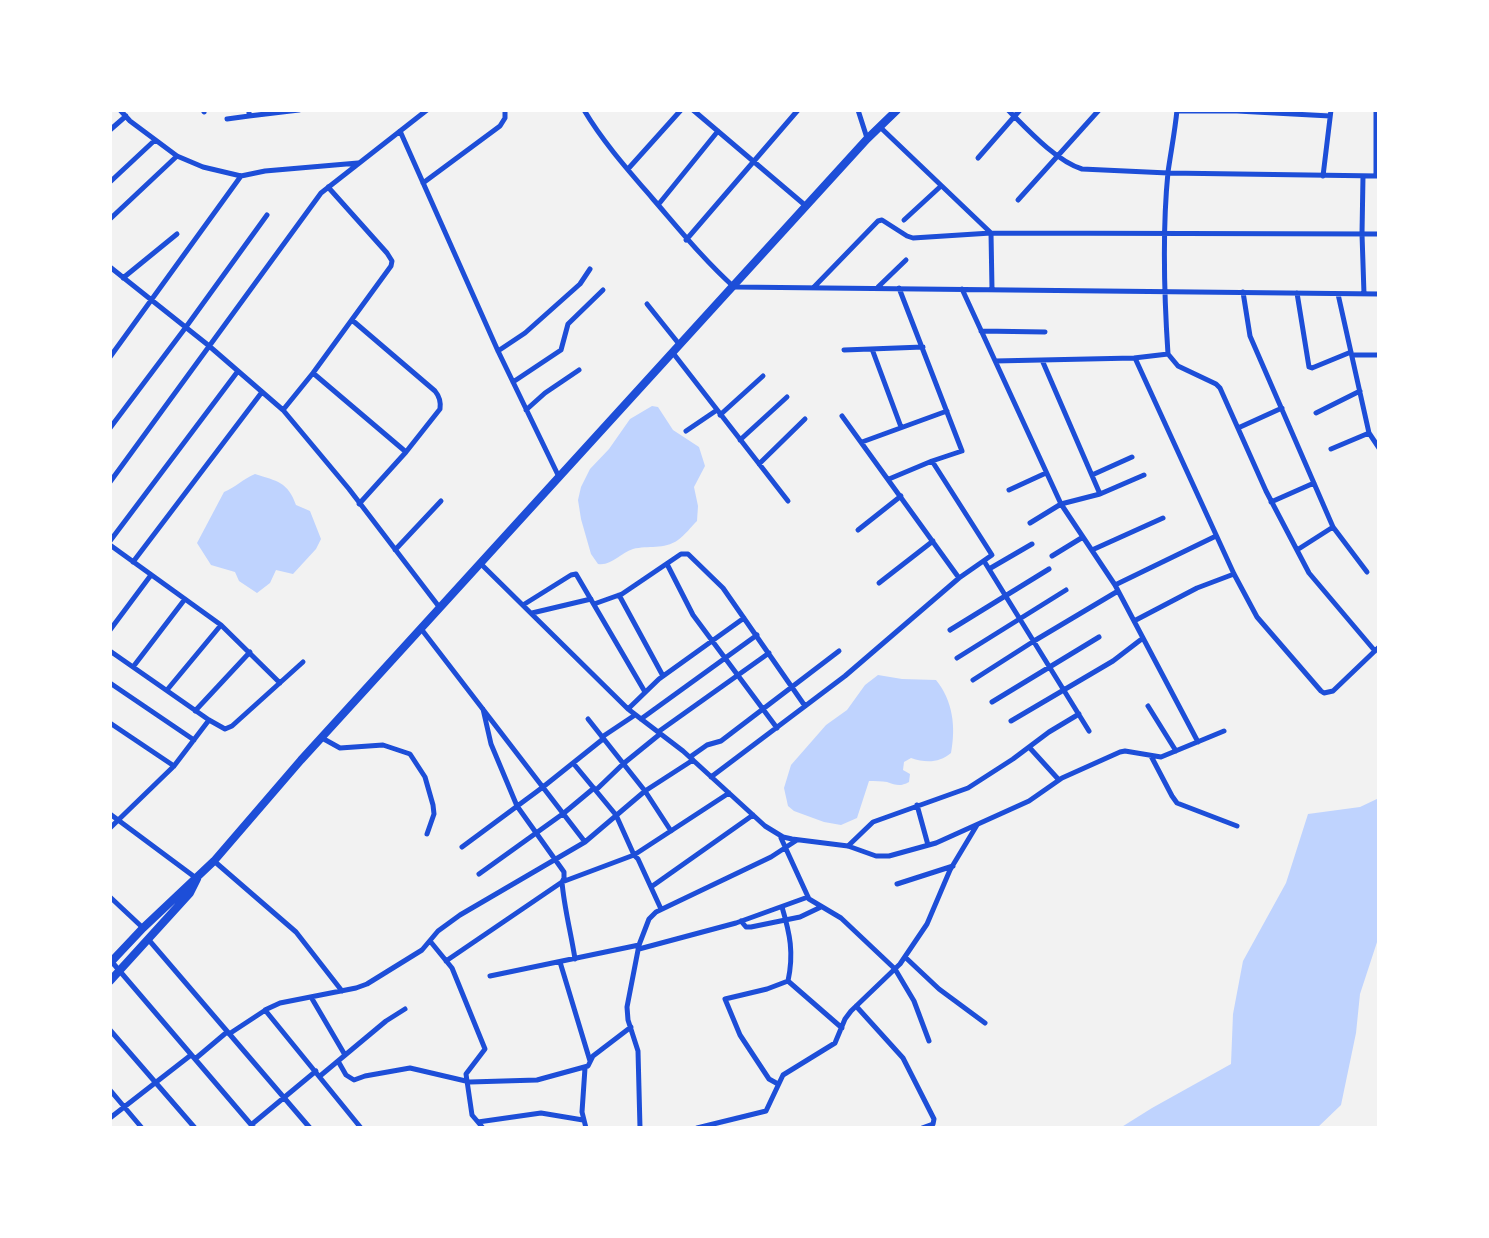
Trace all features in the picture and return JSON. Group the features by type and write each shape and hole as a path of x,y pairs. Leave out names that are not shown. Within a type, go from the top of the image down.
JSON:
{"highway":[{"path":"110,962 214,861 301,760 867,139 897,110"},
{"path":"110,981 190,893 197,879"}],"street":[{"path":"120,110 177,156 203,167 241,176 359,163"},
{"path":"227,119 249,113 299,110"},
{"path":"110,482 321,193 427,110"},
{"path":"423,183 500,126 505,110"},
{"path":"584,110 594,127 686,240 734,287 1379,294"},
{"path":"628,169 681,110"},
{"path":"693,110 807,206"},
{"path":"686,240 798,110"},
{"path":"858,110 867,139"},
{"path":"1008,110 1057,155 1082,169 1378,176 1376,110"},
{"path":"978,158 1020,110"},
{"path":"1018,200 1099,110"},
{"path":"1135,358 1216,536 1257,617 1321,691 1329,693 1377,649 1312,577 1271,502 1218,385 1178,366 1168,354 1164,291 1168,173 1177,111 1331,113 1323,176"},
{"path":"110,130 126,116"},
{"path":"880,127 991,233 992,289"},
{"path":"400,131 498,351 560,478"},
{"path":"658,205 718,131"},
{"path":"110,182 155,140"},
{"path":"110,219 177,156"},
{"path":"110,357 241,176"},
{"path":"1363,176 1364,294"},
{"path":"904,220 941,186"},
{"path":"283,410 391,266 392,261 387,253 328,187"},
{"path":"110,428 267,215"},
{"path":"814,287 884,220 910,237 991,233 1379,234"},
{"path":"123,278 177,234"},
{"path":"878,288 906,260"},
{"path":"110,267 283,410 441,608"},
{"path":"498,351 525,333 580,284 590,269"},
{"path":"889,479 962,451 899,288"},
{"path":"962,289 1061,504 1115,585 1198,742"},
{"path":"513,382 561,350 570,322 603,290"},
{"path":"1243,292 1250,336 1333,527 1367,572"},
{"path":"1297,293 1309,367 1352,354 1379,355"},
{"path":"1338,294 1369,433 1379,448"},
{"path":"647,304 719,412 788,501"},
{"path":"352,320 435,391 440,400 440,409 359,504"},
{"path":"981,331 1045,332"},
{"path":"844,350 923,347"},
{"path":"872,349 902,427"},
{"path":"995,361 1135,358 1168,354"},
{"path":"1042,360 1100,494"},
{"path":"526,410 579,370"},
{"path":"238,371 110,543 221,625 280,683"},
{"path":"313,373 406,452"},
{"path":"686,431 719,412 763,376"},
{"path":"1316,413 1360,391"},
{"path":"133,562 262,392"},
{"path":"740,440 787,397"},
{"path":"1238,428 1282,408"},
{"path":"862,442 947,411"},
{"path":"842,416 959,578"},
{"path":"759,464 805,419"},
{"path":"1331,449 1369,433"},
{"path":"1092,475 1132,457"},
{"path":"711,777 845,676 959,578 992,555 932,461"},
{"path":"1009,490 1046,473"},
{"path":"1030,523 1061,504 1100,494 1144,475"},
{"path":"1271,502 1314,483"},
{"path":"858,530 901,496"},
{"path":"395,550 441,501"},
{"path":"1092,550 1163,518"},
{"path":"1297,550 1333,527"},
{"path":"1115,585 1216,536"},
{"path":"1052,556 1083,537"},
{"path":"879,583 933,541"},
{"path":"989,569 1032,544"},
{"path":"531,614 619,595 683,553 688,554 720,585 805,706"},
{"path":"984,561 1089,731"},
{"path":"481,564 628,709 691,759 765,826 779,835 797,840 848,846 883,857 928,845 977,825 1029,801 1059,780 1123,751 1161,757 1224,731"},
{"path":"667,564 693,615 777,728"},
{"path":"950,630 1049,569"},
{"path":"523,605 573,574 578,576 645,692"},
{"path":"1134,621 1197,588 1234,574"},
{"path":"110,630 151,575"},
{"path":"957,658 1066,590"},
{"path":"973,680 1118,591"},
{"path":"619,595 663,676"},
{"path":"133,667 185,599"},
{"path":"628,709 663,676 744,618"},
{"path":"167,690 221,625"},
{"path":"422,630 585,842"},
{"path":"462,847 543,787 602,738 638,717 757,635"},
{"path":"992,702 1099,637"},
{"path":"1011,721 1113,661 1143,638"},
{"path":"110,651 221,728 228,728 303,662"},
{"path":"110,1118 156,1082 265,1010 280,1003 367,984 422,950 440,929 460,915 585,842 645,791 707,745 721,741 839,651"},
{"path":"195,711 250,652"},
{"path":"479,874 595,789 659,733 769,653"},
{"path":"110,683 194,740"},
{"path":"1148,706 1176,751"},
{"path":"483,709 491,744 517,806 565,875 562,897 575,959"},
{"path":"848,846 873,822 968,788 1079,714"},
{"path":"588,719 645,791 671,831"},
{"path":"110,828 174,766 209,720"},
{"path":"110,723 174,766"},
{"path":"322,738 340,748 383,745 410,754 425,777 433,805 434,814 427,834"},
{"path":"1029,747 1059,780"},
{"path":"1151,756 1177,803 1237,826"},
{"path":"573,763 616,815 661,909"},
{"path":"446,961 562,882 634,855 729,793"},
{"path":"917,805 928,845"},
{"path":"110,814 197,879"},
{"path":"651,887 753,815"},
{"path":"697,1128 763,1113 784,1074 835,1043 845,1019 895,969 927,924 953,866 977,825"},
{"path":"779,835 808,897 841,918 895,969 912,997 929,1041"},
{"path":"640,1128 638,1051 627,1007 639,947 651,916 771,857 797,840"},
{"path":"214,861 296,932 342,991"},
{"path":"897,884 953,866"},
{"path":"110,897 143,928"},
{"path":"490,976 639,947 741,921 808,897"},
{"path":"782,907 791,943 792,962 788,981"},
{"path":"741,921 746,927 751,927 802,916 821,907"},
{"path":"148,939 310,1128"},
{"path":"430,941 452,968 485,1049 466,1074 472,1115 483,1128"},
{"path":"905,957 939,989 985,1023"},
{"path":"110,962 253,1126 283,1098 338,1061 405,1009"},
{"path":"560,962 590,1062"},
{"path":"788,981 842,1028"},
{"path":"778,1084 769,1079 747,1047 725,1001 727,997 788,981"},
{"path":"311,997 345,1055"},
{"path":"856,1006 906,1062 934,1119 933,1124 922,1128"},
{"path":"265,1010 361,1128"},
{"path":"586,1128 582,1112 585,1068 593,1056 631,1027"},
{"path":"110,1030 195,1128"},
{"path":"338,1061 346,1075 354,1080 410,1068 466,1081 537,1080 585,1068"},
{"path":"110,1090 142,1128"},
{"path":"477,1122 541,1113 583,1120"}],"water":[{"path":"652,406 658,407 673,430 699,447 705,466 694,487 697,521 673,543 633,549 608,563 598,564 591,554 581,519 578,500 581,487 590,469 630,419"},
{"path":"255,474 281,484 289,491 296,505 310,511 321,539 293,574 276,570 270,583 257,593 239,581 235,572 211,565 197,543 224,492"},
{"path":"878,675 936,680 952,715 951,753 937,760 911,758 904,762 903,770 910,774 909,782 903,785 869,781 857,818 841,825 794,811 788,806 784,788 791,765 826,725 847,710 865,685"},
{"path":"1379,798 1379,936 1360,994 1356,1033 1341,1105 1317,1128 1120,1128 1231,1064 1233,1014 1243,961 1286,883 1308,814 1360,807"}]}
